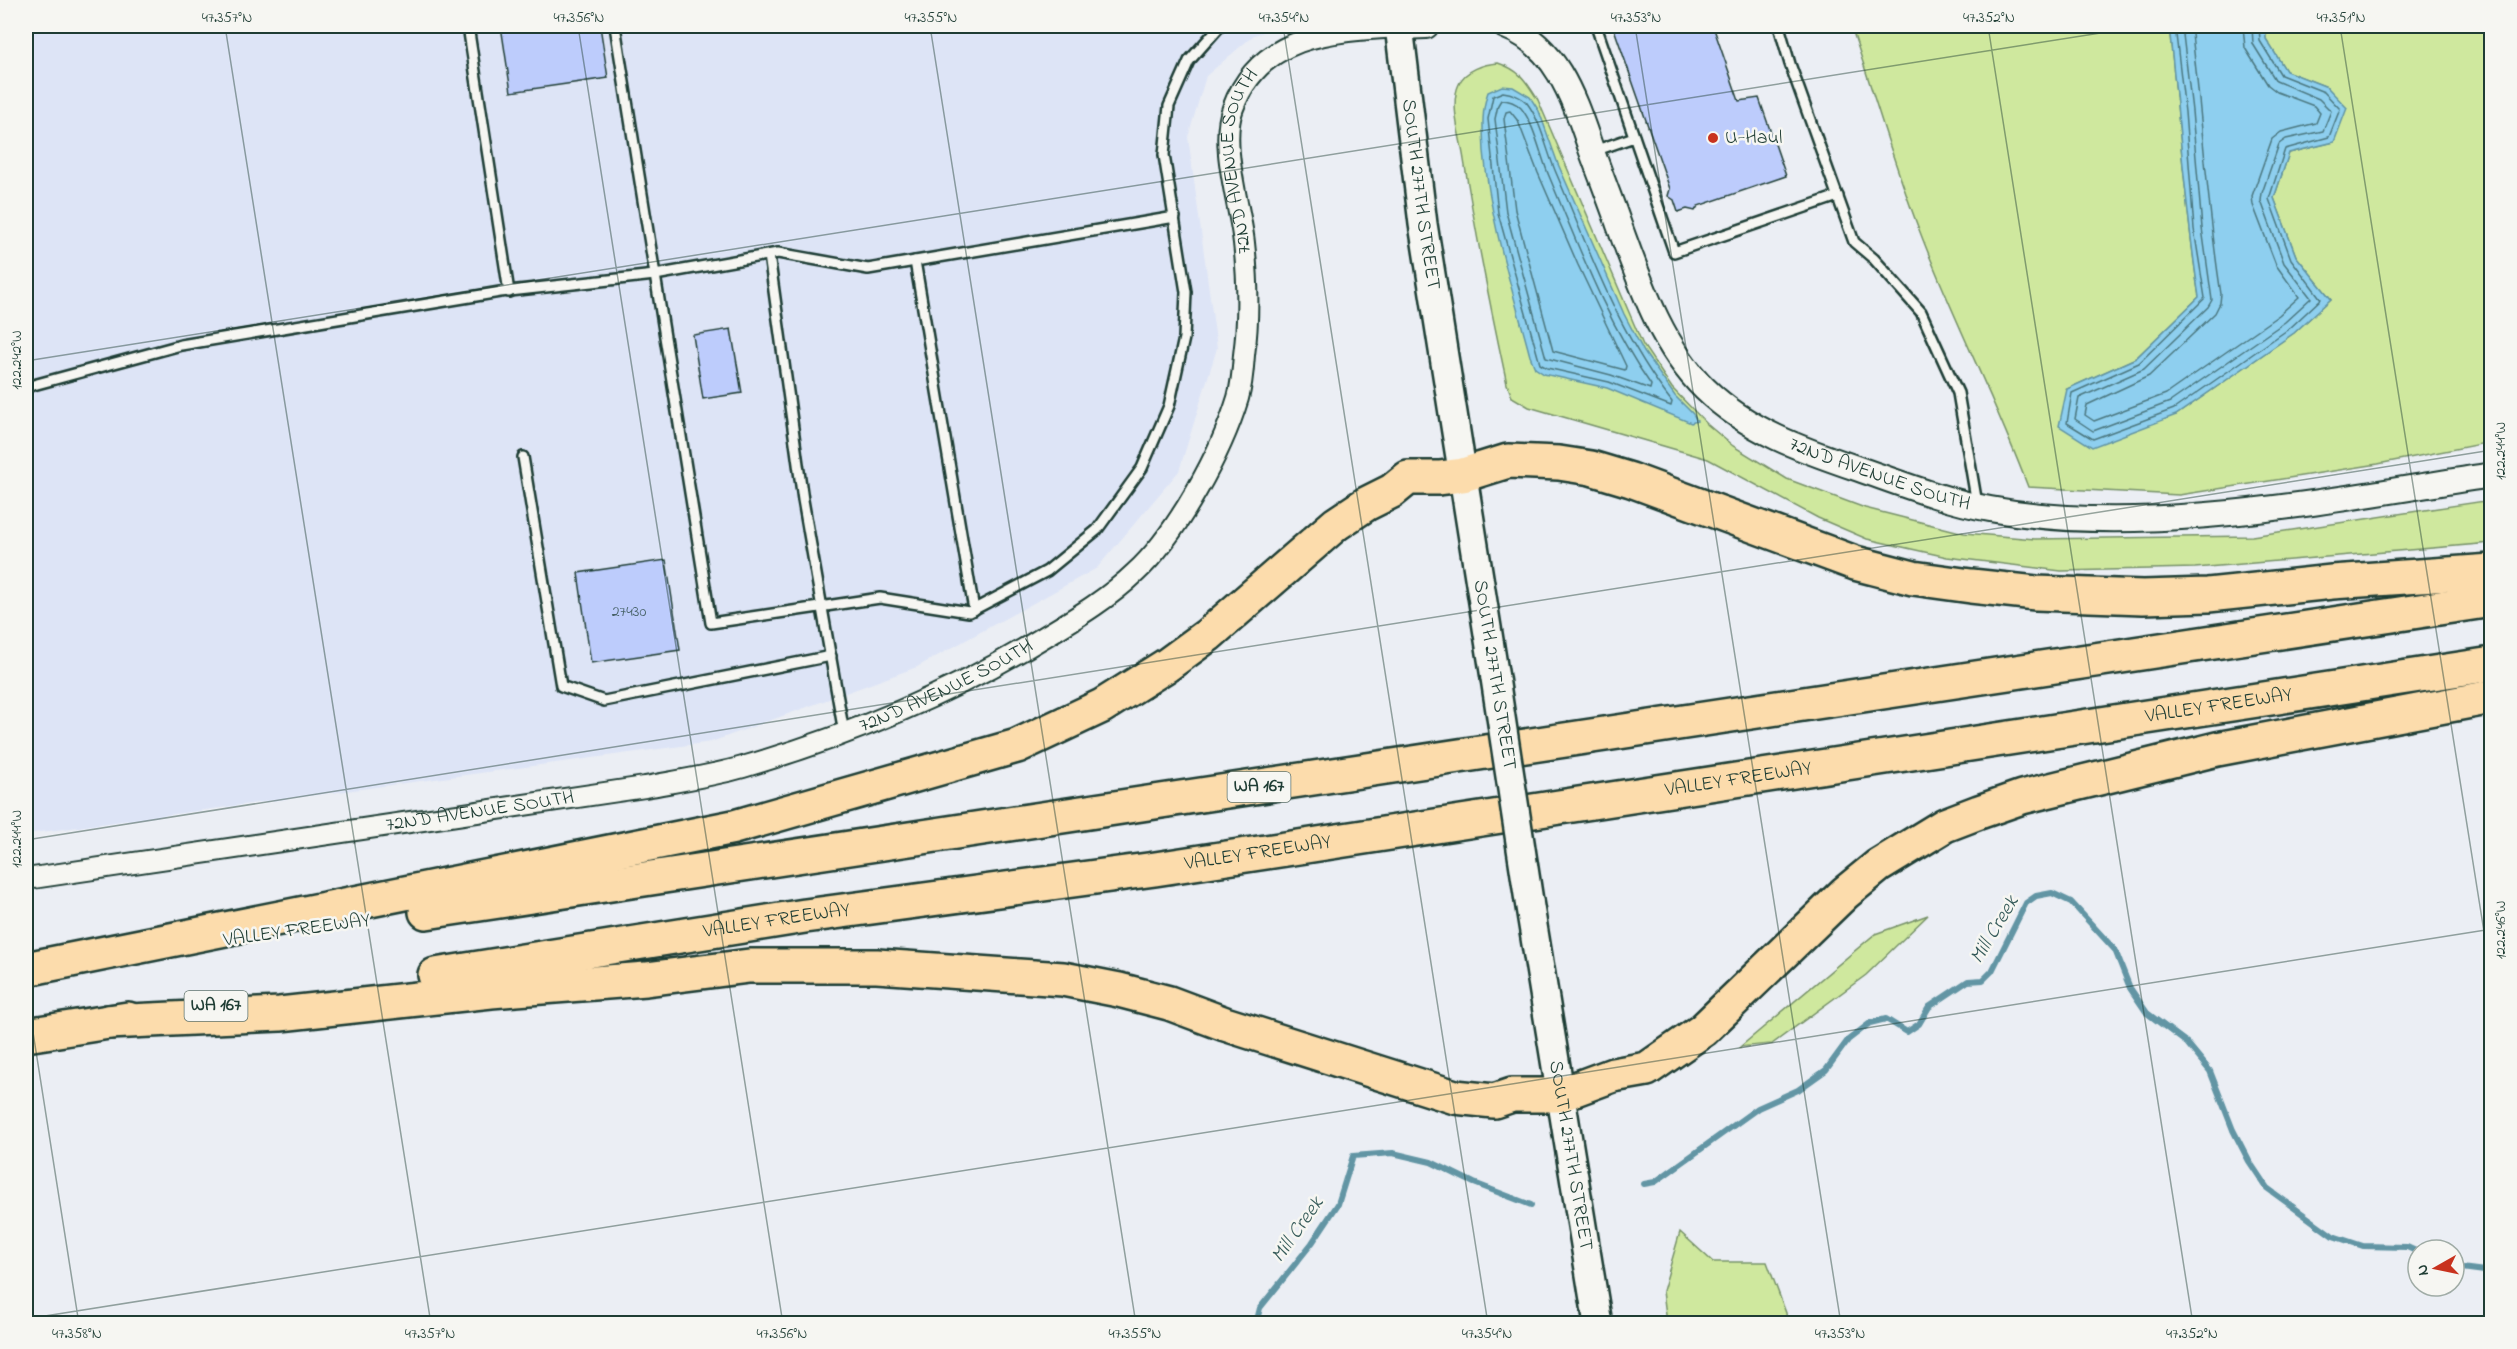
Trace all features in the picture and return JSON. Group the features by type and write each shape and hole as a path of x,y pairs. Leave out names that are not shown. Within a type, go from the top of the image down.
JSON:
{"highway":[{"path":"26,970 735,827 1017,746 1102,706 1167,665 1208,636 1336,524 1366,504 1392,491 1408,478 1463,475 1508,461 1559,463 1591,468 1631,480 1855,563 1913,578 2036,593 2143,597 2208,595 2332,582 2492,571"},
{"name":"VALLEY FREEWAY","path":"26,970 1149,804 2492,600"},
{"name":"VALLEY FREEWAY","path":"26,1035 324,989 466,971 805,916 1167,868 2492,664"},
{"path":"108,1022 280,1014 749,966 877,966 1063,979 1119,990 1169,1004 1455,1097 1494,1101 1512,1095 1559,1095 1613,1076 1647,1069 1666,1057 1703,1030 1845,893 1878,866 1946,825 2022,796 2129,769 2217,749 2492,697"}],"main road":[{"name":"SOUTH 277TH STREET","path":"1399,26 1423,224 1559,1095 1598,1323"}],"street":[{"name":"72ND AVENUE SOUTH","path":"26,879 645,787 741,767 844,733 1004,662 1093,606 1136,572 1167,536 1218,452 1239,395 1245,347 1247,285 1244,242 1229,142 1230,119 1236,100 1258,67 1287,45 1328,34 1399,26 1426,26"},
{"name":"72ND AVENUE SOUTH","path":"1505,26 1523,34 1535,43 1557,68 1568,86 1647,296 1671,345 1705,388 1743,420 1785,443 1947,499 2027,515 2063,518 2172,517 2230,512 2492,475"}],"lane":[{"path":"468,26 509,292"},
{"path":"615,26 711,623 880,598 969,612 1047,571 1097,530 1142,468 1169,406 1184,338 1186,292 1164,155 1169,106 1189,61 1220,26"},
{"path":"1596,26 1674,252 1838,196"},
{"path":"1779,26 1790,64 1854,242 1874,259 1920,312 1958,393 1977,506"},
{"path":"1592,152 1634,137"},
{"path":"26,387 181,345 509,292 655,275 778,253 868,269 1175,217"},
{"path":"769,255 803,500 844,733"},
{"path":"915,261 974,610"},
{"path":"523,457 561,686 604,701 831,656"}],"shaded area":[{"path":"26,26 1283,26 1254,35 1206,76 1188,137 1217,348 1179,471 1097,568 917,667 711,742 26,834"}],"green space":[{"path":"1851,26 2169,26 2199,297 2136,358 2067,389 2176,415 2294,333 2331,299 2296,256 2274,198 2289,153 2334,142 2327,87 2286,71 2266,39 2265,26 2491,26 2491,442 2378,464 2179,495 2028,487 1920,232"},
{"path":"1498,63 1512,69 1522,77 1538,100 1643,345 1672,388 1708,425 1733,446 1787,479 1865,508 1964,533 2035,539 2252,536 2491,500 2491,543 2195,568 2061,571 1947,557 1867,539 1818,518 1708,459 1529,407 1512,397 1507,384 1455,111 1456,92 1462,79 1476,69"},
{"path":"1928,915 1866,975 1772,1044 1740,1047 1875,934"},
{"path":"1680,1232 1713,1262 1767,1262 1786,1313 1787,1323 1667,1323 1663,1291"}],"water":[{"path":"2169,26 2265,26 2266,39 2286,71 2327,87 2347,108 2334,142 2289,153 2274,198 2296,256 2331,299 2294,333 2176,415 2092,447 2059,426 2067,389 2136,358 2199,297"},
{"path":"1502,86 1513,87 1530,97 1539,111 1558,164 1624,314 1644,352 1675,396 1697,421 1691,423 1607,388 1544,374 1535,368 1502,254 1487,177 1483,136 1484,107 1488,92"}],"building":[{"path":"501,26 600,26 608,78 511,92"},
{"name":"U-Haul","path":"1613,26 1713,26 1739,101 1759,98 1786,176 1698,206 1695,211 1687,209 1678,212 1674,200 1668,196 1670,189"},
{"path":"731,329 742,393 703,399 693,335"},
{"path":"666,560 680,650 591,663 578,573"}],"waterway":[{"name":"Mill Creek","path":"1644,1184 1655,1182 1758,1108 1798,1090 1826,1070 1848,1040 1870,1023 1886,1019 1907,1032 1919,1024 1929,1007 1968,981 1983,980 1992,971 2026,903 2036,896 2052,893 2071,902 2115,950 2130,988 2147,1013 2187,1043 2210,1071 2233,1130 2249,1161 2267,1188 2333,1236 2363,1246 2406,1247"},
{"name":"Mill Creek","path":"1256,1324 1260,1308 1312,1243 1338,1204 1353,1156 1393,1153 1431,1162 1474,1183 1531,1205"},
{"name":"Mill Creek","path":"2466,1269 2492,1272"}],"place":[{"name":"U-Haul","path":"1713,138"}]}
